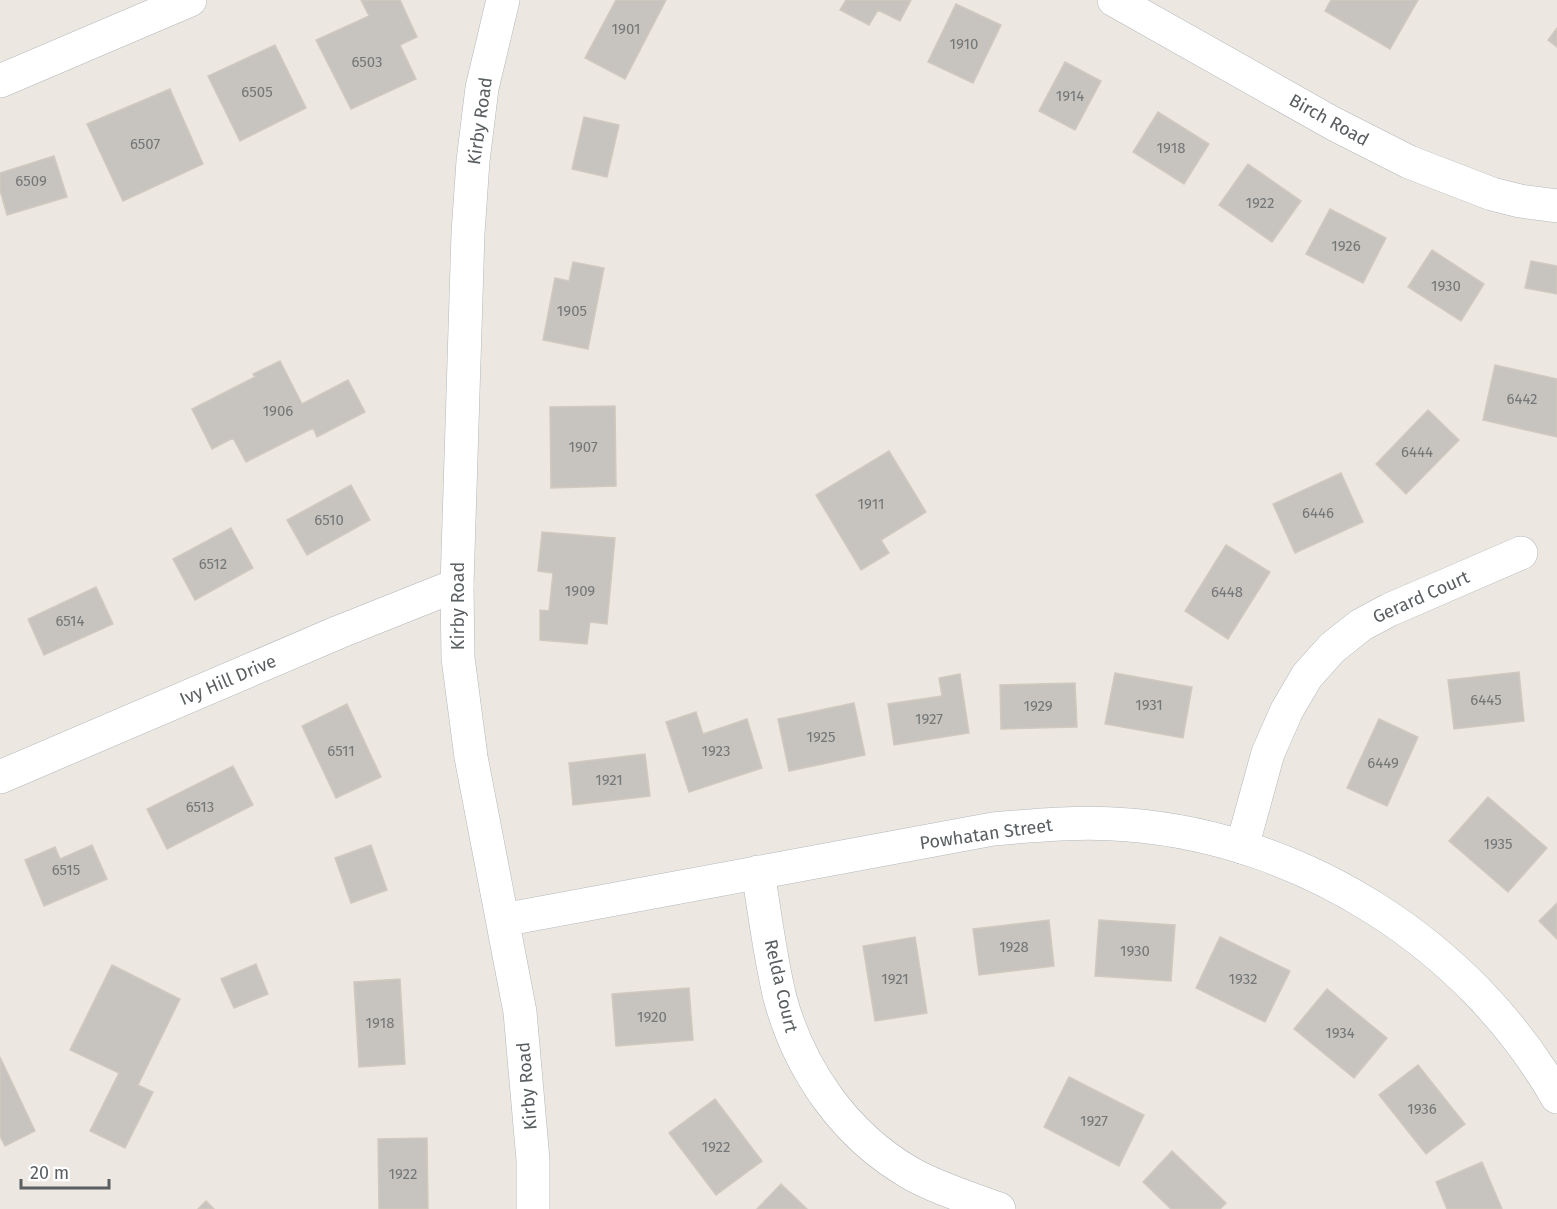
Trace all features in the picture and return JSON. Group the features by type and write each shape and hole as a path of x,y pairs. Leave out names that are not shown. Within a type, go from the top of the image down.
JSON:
{"street":[{"path":"0,81 190,0"},
{"name":"Kirby Road","path":"503,0 482,88 473,161 468,233 457,585 459,658 471,757 520,1012 533,1160 533,1209"},
{"name":"Birch Road","path":"1114,0 1334,124 1409,162 1492,194 1557,206"},
{"name":"Gerard Court","path":"1242,847 1268,753 1287,710 1307,676 1332,648 1362,625 1389,610 1521,553"},
{"name":"Ivy Hill Drive","path":"0,777 339,632 457,585"},
{"name":"Powhatan Street","path":"503,920 993,829 1069,823 1130,825 1199,836 1242,847 1294,865 1351,894 1405,928 1455,969 1502,1018 1555,1087"},
{"name":"Relda Court","path":"758,872 780,997 793,1039 813,1078 845,1122 876,1151 912,1174 999,1209"}],"building":[{"path":"361,0 400,0 417,37 400,45 416,79 351,109 316,40 369,16"},
{"path":"616,0 666,0 625,79 585,58"},
{"path":"846,0 911,0 900,21 878,10 869,25 840,10"},
{"path":"1331,0 1418,0 1390,49 1325,11"},
{"path":"956,4 1001,25 973,83 928,62"},
{"path":"1557,28 1557,47 1548,40"},
{"path":"275,45 306,108 240,141 208,76"},
{"path":"1065,62 1101,81 1075,130 1039,111"},
{"path":"170,89 203,164 123,201 87,124"},
{"path":"1158,112 1209,144 1184,184 1133,152"},
{"path":"584,117 619,125 607,177 572,169"},
{"path":"54,156 67,197 7,215 0,190 0,173"},
{"path":"1248,164 1301,201 1272,242 1219,205"},
{"path":"1330,209 1386,238 1363,283 1306,254"},
{"path":"1432,250 1484,284 1461,321 1408,287"},
{"path":"1531,261 1557,266 1557,294 1525,288"},
{"path":"573,262 604,268 588,349 543,340 555,278 569,281"},
{"path":"280,361 302,404 348,380 365,412 317,437 313,428 246,462 233,438 212,449 192,409 255,377 253,374"},
{"path":"1495,365 1557,379 1557,437 1483,420"},
{"path":"615,406 616,486 551,488 550,407"},
{"path":"1428,410 1459,440 1406,494 1376,464"},
{"path":"889,451 926,512 881,540 889,553 861,570 816,495"},
{"path":"1341,473 1363,522 1295,553 1273,504"},
{"path":"351,485 370,520 307,555 287,520"},
{"path":"231,528 253,568 195,600 173,559"},
{"path":"542,532 615,538 607,624 590,622 587,644 540,640 540,610 549,611 553,573 538,571"},
{"path":"1226,545 1270,572 1228,639 1185,611"},
{"path":"96,587 113,624 44,655 28,619"},
{"path":"1519,672 1524,721 1454,729 1448,680"},
{"path":"1115,673 1192,687 1183,738 1105,724"},
{"path":"960,674 969,733 894,745 888,704 942,696 939,678"},
{"path":"1075,683 1077,727 1001,729 1000,685"},
{"path":"854,703 865,755 789,771 778,719"},
{"path":"347,704 381,777 336,798 302,726"},
{"path":"696,712 703,734 747,719 762,768 689,792 666,722"},
{"path":"1379,719 1418,737 1387,806 1347,788"},
{"path":"645,754 650,796 573,805 569,763"},
{"path":"233,766 253,805 167,849 147,809"},
{"path":"1488,797 1547,848 1508,892 1449,841"},
{"path":"92,845 107,879 44,906 25,860 55,847 60,859"},
{"path":"371,845 387,890 351,903 335,858"},
{"path":"1557,903 1557,939 1539,921"},
{"path":"1049,920 1054,966 979,975 973,929"},
{"path":"1099,920 1175,925 1171,981 1095,976"},
{"path":"915,937 927,1013 875,1021 863,946"},
{"path":"1220,937 1290,971 1265,1022 1196,988"},
{"path":"256,964 268,994 234,1008 221,979"},
{"path":"112,965 180,999 138,1085 153,1092 125,1148 90,1131 119,1073 70,1050"},
{"path":"400,979 405,1064 359,1067 354,982"},
{"path":"689,988 693,1040 616,1046 612,994"},
{"path":"1327,989 1387,1038 1354,1078 1294,1029"},
{"path":"0,1057 35,1131 5,1146 0,1136"},
{"path":"1418,1065 1465,1124 1426,1154 1379,1095"},
{"path":"1069,1077 1144,1115 1119,1166 1044,1127"},
{"path":"715,1099 762,1161 716,1195 669,1133"},
{"path":"427,1138 428,1209 379,1209 378,1139"},
{"path":"1172,1151 1226,1203 1220,1209 1171,1209 1143,1182"},
{"path":"1482,1162 1502,1209 1447,1209 1436,1182"},
{"path":"781,1184 807,1209 757,1209"},
{"path":"206,1201 214,1209 198,1209"}]}
